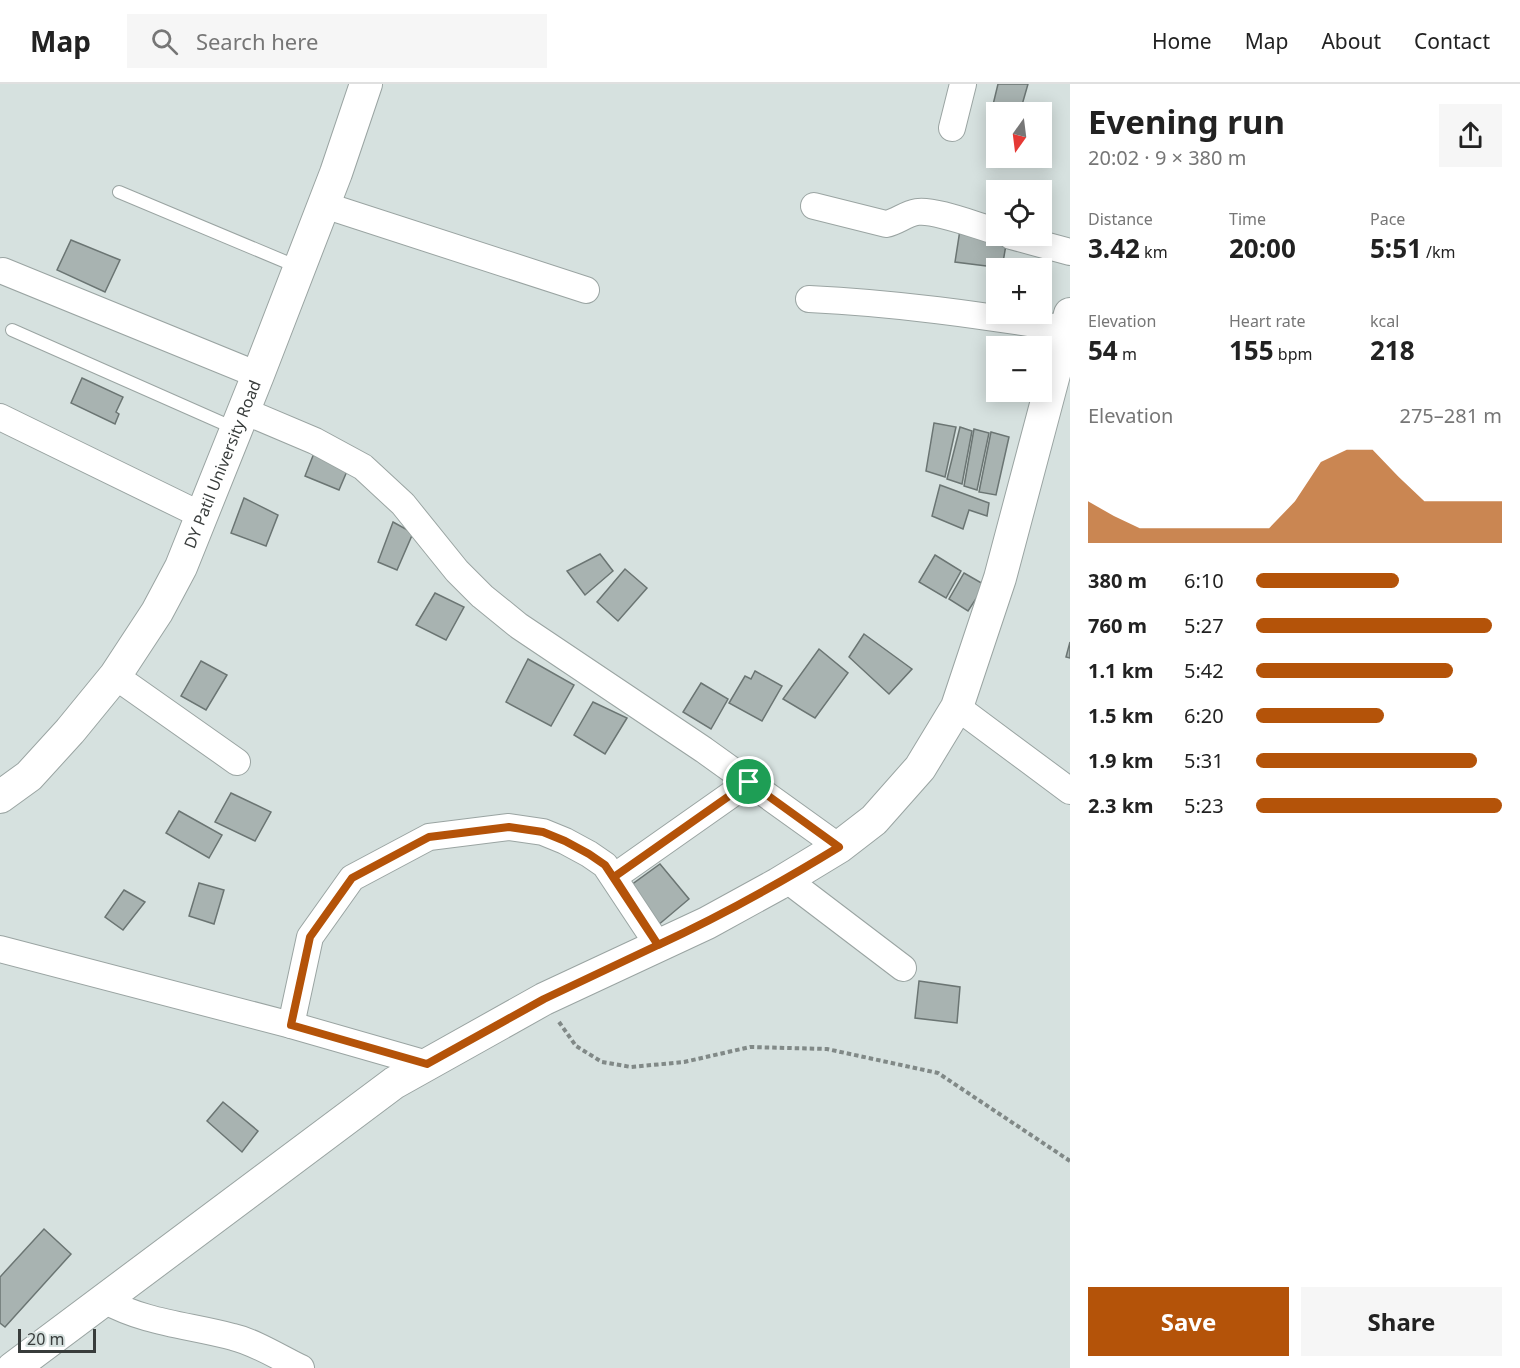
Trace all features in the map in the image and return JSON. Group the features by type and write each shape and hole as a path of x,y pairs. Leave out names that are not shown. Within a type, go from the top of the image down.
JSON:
{"street":[{"name":"DY Patil University Road","path":"0,797 29,776 70,731 115,675 181,567 324,205 366,84"},
{"path":"952,128 963,84"},
{"path":"324,205 586,290"},
{"path":"814,206 885,224 897,222 917,212 929,212 986,228"},
{"path":"1048,246 1070,252"},
{"path":"3,270 258,375"},
{"path":"13,1368 394,1083 544,999 707,923 786,879 839,847 874,820 920,768 957,707 1000,578 1068,321 867,302 809,299"},
{"path":"0,417 203,516"},
{"path":"241,420 315,441 363,467 403,504 457,571 482,596 519,626 749,782 839,847"},
{"path":"115,675 237,762"},
{"path":"957,707 1070,791"},
{"path":"614,877 749,782"},
{"path":"291,1025 310,937 352,878 429,837 509,827 543,832 589,854 605,865 658,945"},
{"path":"786,879 903,968"},
{"path":"0,949 291,1025 427,1064"},
{"path":"104,1300 125,1311 153,1320 236,1337 301,1368"}],"lane":[{"path":"119,192 300,267"},
{"path":"12,330 241,420"}],"path":[{"path":"544,999 576,1047 602,1062 631,1067 684,1062 750,1047 828,1049 938,1072 1070,1161"}],"building":[{"path":"998,84 1028,84 1023,102 994,102"},
{"path":"960,230 986,235 986,246 1006,246 1004,258 986,258 986,266 955,262"},
{"path":"71,240 120,260 105,292 57,270"},
{"path":"82,378 123,397 116,412 119,414 115,424 71,403"},
{"path":"934,423 956,427 945,477 926,471"},
{"path":"960,427 972,431 962,484 947,479"},
{"path":"974,429 989,433 977,490 964,486"},
{"path":"991,432 1009,437 996,495 979,492"},
{"path":"318,443 353,457 339,490 305,476"},
{"path":"940,485 989,503 987,516 969,510 963,529 932,516"},
{"path":"244,498 278,515 266,546 231,533"},
{"path":"393,522 413,533 397,570 378,562"},
{"path":"600,554 613,571 585,595 567,571"},
{"path":"935,555 961,571 946,598 919,582"},
{"path":"625,569 647,588 618,621 597,602"},
{"path":"964,573 985,585 968,611 949,599"},
{"path":"435,593 464,607 446,640 416,625"},
{"path":"864,634 912,669 889,694 849,657"},
{"path":"1070,642 1070,658 1066,657"},
{"path":"819,649 848,673 815,718 783,699"},
{"path":"528,659 574,685 551,726 506,702"},
{"path":"201,661 227,675 206,710 181,696"},
{"path":"755,671 782,686 762,721 729,703 745,676 751,679"},
{"path":"701,683 728,699 711,729 683,712"},
{"path":"593,702 627,718 605,754 574,735"},
{"path":"231,793 271,812 255,841 215,822"},
{"path":"179,811 222,835 209,858 166,833"},
{"path":"660,864 689,899 657,926 627,888"},
{"path":"199,883 224,890 214,924 189,916"},
{"path":"124,890 145,902 123,930 105,917"},
{"path":"919,981 960,987 957,1023 915,1018"},
{"path":"223,1102 258,1131 242,1152 207,1121"},
{"path":"44,1229 71,1254 5,1327 0,1323 0,1277"}],"route":[{"path":"749,782 614,877 658,945 544,999 427,1064 291,1025 310,937 352,878 429,837 509,827 543,832 565,841 605,865 658,945 707,923 839,847 749,782"}]}
